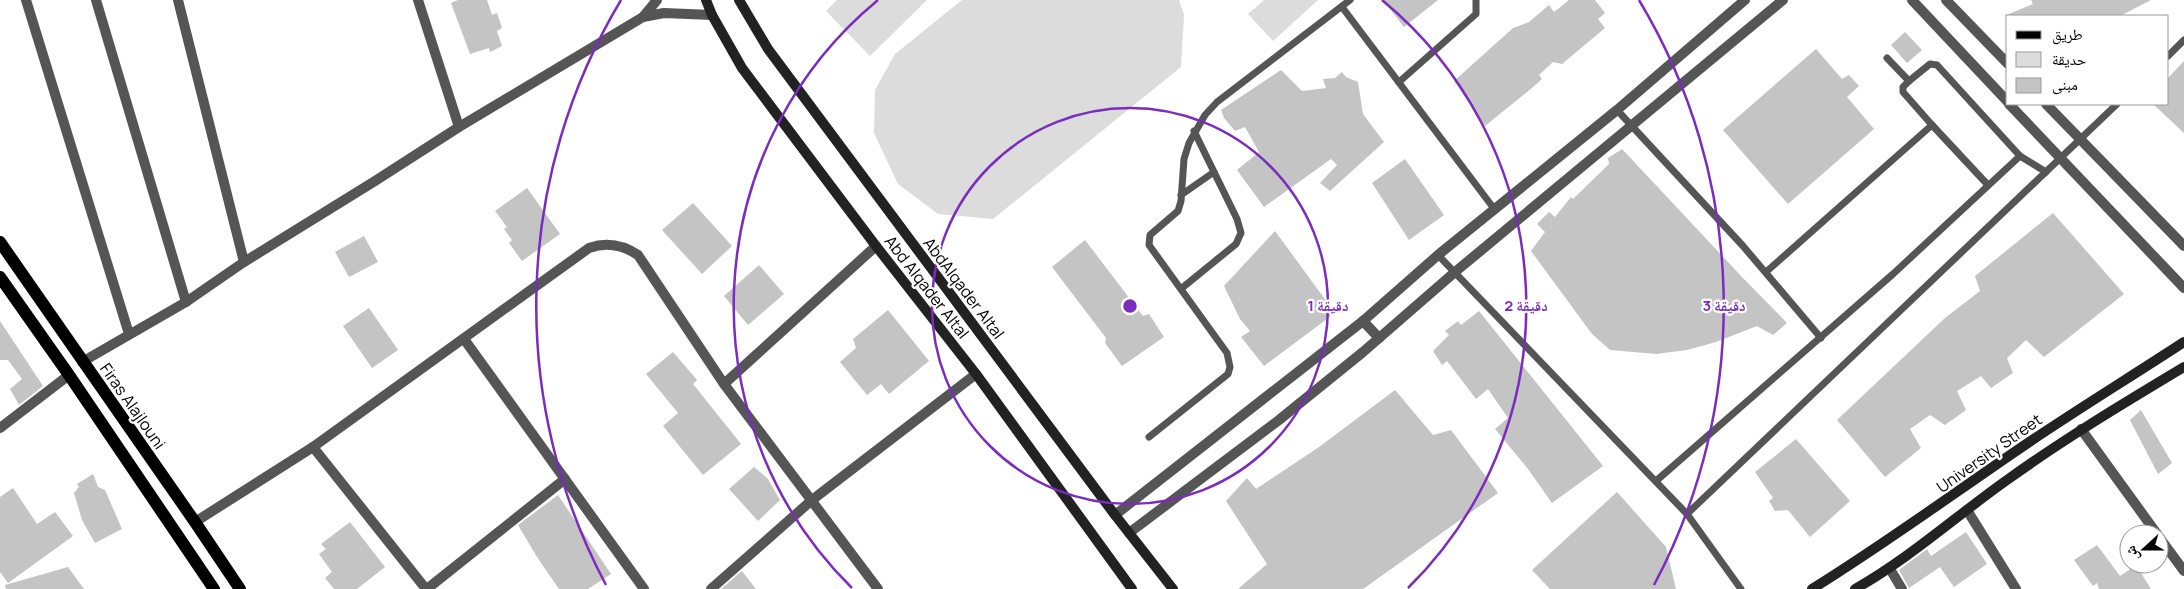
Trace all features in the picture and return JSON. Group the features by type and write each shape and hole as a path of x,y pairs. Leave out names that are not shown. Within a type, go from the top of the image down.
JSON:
{"main road":[{"name":"Abd Alqader Altal","path":"706,0 712,15 742,68 876,246 976,374 1132,589"},
{"name":"AbdAlqader Altal","path":"739,0 768,49 1115,515 1173,589"},
{"name":"Firas Alajlouni","path":"0,242 82,362 196,522 240,589"},
{"path":"0,277 214,589"},
{"name":"University Street","path":"1812,589 1940,505 2018,450 2184,342"},
{"name":"University Street","path":"1855,589 1890,570 2006,480 2081,429 2184,367"}],"street":[{"path":"26,0 128,334"},
{"path":"96,0 186,302"},
{"path":"178,0 244,262"},
{"path":"418,0 459,127"},
{"path":"82,362 186,302 244,262 459,127 642,17 657,0"},
{"path":"1115,515 1363,321 1438,255 1617,110 1745,0"},
{"path":"1129,533 1278,420 1379,338 1455,272 1783,0"},
{"path":"1912,0 2006,100"},
{"path":"1946,0 2006,62"},
{"path":"642,17 664,13 712,15"},
{"path":"2011,105 2184,288"},
{"path":"2047,105 2184,246"},
{"path":"196,522 313,447 589,248 599,245 626,247 638,256 724,384 878,589"},
{"path":"724,384 876,246"},
{"path":"1363,321 1379,338"},
{"path":"464,339 644,589"},
{"path":"710,589 812,500 976,374"},
{"path":"0,428 69,375"},
{"path":"2081,429 2150,524"},
{"path":"313,447 427,589 565,479"},
{"path":"1966,510 2016,589"},
{"path":"2169,550 2184,571"},
{"path":"1890,570 1902,589"}],"lane":[{"path":"1149,437 1228,374 1230,367 1227,353 1150,245 1149,240 1150,235 1178,211 1184,160 1194,131 1217,102 1350,0"},
{"path":"1399,82 1476,14 1476,0"},
{"path":"1342,7 1495,210"},
{"path":"2169,55 2184,40"},
{"path":"1887,58 1909,81"},
{"path":"1987,184 1903,92 1903,87 1930,64 1937,65 2020,156 2046,172"},
{"path":"1687,514 2116,105"},
{"path":"1617,110 1766,272 1821,338"},
{"path":"1766,272 1932,125"},
{"path":"1182,288 1236,244 1241,233 1237,219 1194,131"},
{"path":"1656,481 1893,274 1987,184 2020,156"},
{"path":"1181,195 1214,172"},
{"path":"1438,255 1687,514 1741,589"}],"green space":[{"path":"837,0 927,0 870,56 826,11"},
{"path":"962,0 1179,0 1184,15 1181,67 993,219 938,214 898,184 874,133 875,90 895,54"},
{"path":"1264,0 1318,0 1273,41 1248,14"}],"building":[{"path":"458,0 487,0 492,15 497,13 502,28 497,31 502,46 490,52 489,48 470,54 451,3"},
{"path":"1383,0 1438,0 1404,27"},
{"path":"1569,0 1595,0 1605,13 1598,19 1605,28 1562,64 1553,62 1539,75 1542,79 1485,126 1454,81 1513,28 1529,22 1549,5 1554,12"},
{"path":"2031,0 2151,0 2122,15 2006,15 2033,4"},
{"path":"1905,32 1922,50 1907,63 1891,45"},
{"path":"1816,49 1842,79 1849,75 1859,86 1847,97 1874,129 1788,204 1723,130"},
{"path":"2184,61 2184,133 2154,105 2169,105 2169,77"},
{"path":"1281,70 1302,91 1326,88 1323,79 1335,78 1342,72 1346,77 1358,82 1363,114 1384,142 1330,191 1320,183 1337,165 1331,159 1264,207 1237,170 1259,152 1245,127 1235,131 1224,118 1221,110"},
{"path":"1622,149 1787,323 1773,335 1757,326 1716,342 1687,350 1656,354 1610,350 1592,334 1531,251 1545,232 1537,224 1549,212 1555,217 1571,197 1573,199 1609,164 1608,158"},
{"path":"1405,159 1444,215 1409,240 1372,183"},
{"path":"527,188 560,234 522,261 509,243 512,240 504,229 507,227 495,211"},
{"path":"693,203 732,246 702,274 662,230"},
{"path":"2053,213 2124,294 2044,357 2026,340 2007,358 2013,373 1991,388 1981,376 1957,391 1966,410 1945,425 1930,415 1910,429 1921,448 1885,477 1837,420 1945,318 1980,291 1975,276"},
{"path":"1275,231 1335,313 1264,366 1241,337 1250,331 1240,319 1224,286"},
{"path":"364,236 378,262 349,277 335,252"},
{"path":"1085,240 1143,316 1149,314 1164,337 1122,366 1105,343 1106,338 1052,267"},
{"path":"759,265 784,294 748,325 724,296"},
{"path":"369,308 398,350 372,368 343,326"},
{"path":"888,310 929,361 889,394 881,384 867,395 840,362 856,348 853,339"},
{"path":"1479,311 1603,466 1552,503 1528,469 1495,429 1508,418 1488,389 1476,399 1447,361 1442,365 1433,351 1449,335 1445,331 1458,321 1461,325"},
{"path":"0,321 43,386 19,405 10,389 22,379 8,360 0,360"},
{"path":"673,352 697,380 693,384 741,444 703,475 663,426 678,413 646,374"},
{"path":"1395,390 1433,435 1451,430 1498,493 1363,589 1238,589 1267,564 1226,501 1247,478 1256,489 1319,447"},
{"path":"2141,410 2172,463 2158,474 2130,420"},
{"path":"1796,439 1850,501 1810,537 1788,510 1775,511 1769,501 1773,498 1755,472"},
{"path":"754,467 768,479 780,500 758,521 729,489"},
{"path":"93,474 98,487 105,490 122,529 95,543 82,520 74,493 79,487 77,484"},
{"path":"13,488 37,524 55,512 73,536 8,583 0,572 0,497"},
{"path":"1617,492 1666,547 1676,589 1550,589 1532,570"},
{"path":"558,495 611,574 588,589 559,589 518,525"},
{"path":"350,522 385,567 357,589 334,589 325,578 332,572 319,554 326,549 321,544"},
{"path":"1966,532 1987,564 1954,587 1940,567 1909,588 1899,570 1927,549 1931,556"},
{"path":"2097,545 2120,576 2123,574 2142,574 2151,589 2099,589 2097,583 2093,586 2074,560"},
{"path":"68,567 84,589 6,589 5,585"},
{"path":"742,571 756,589 721,589"}]}
